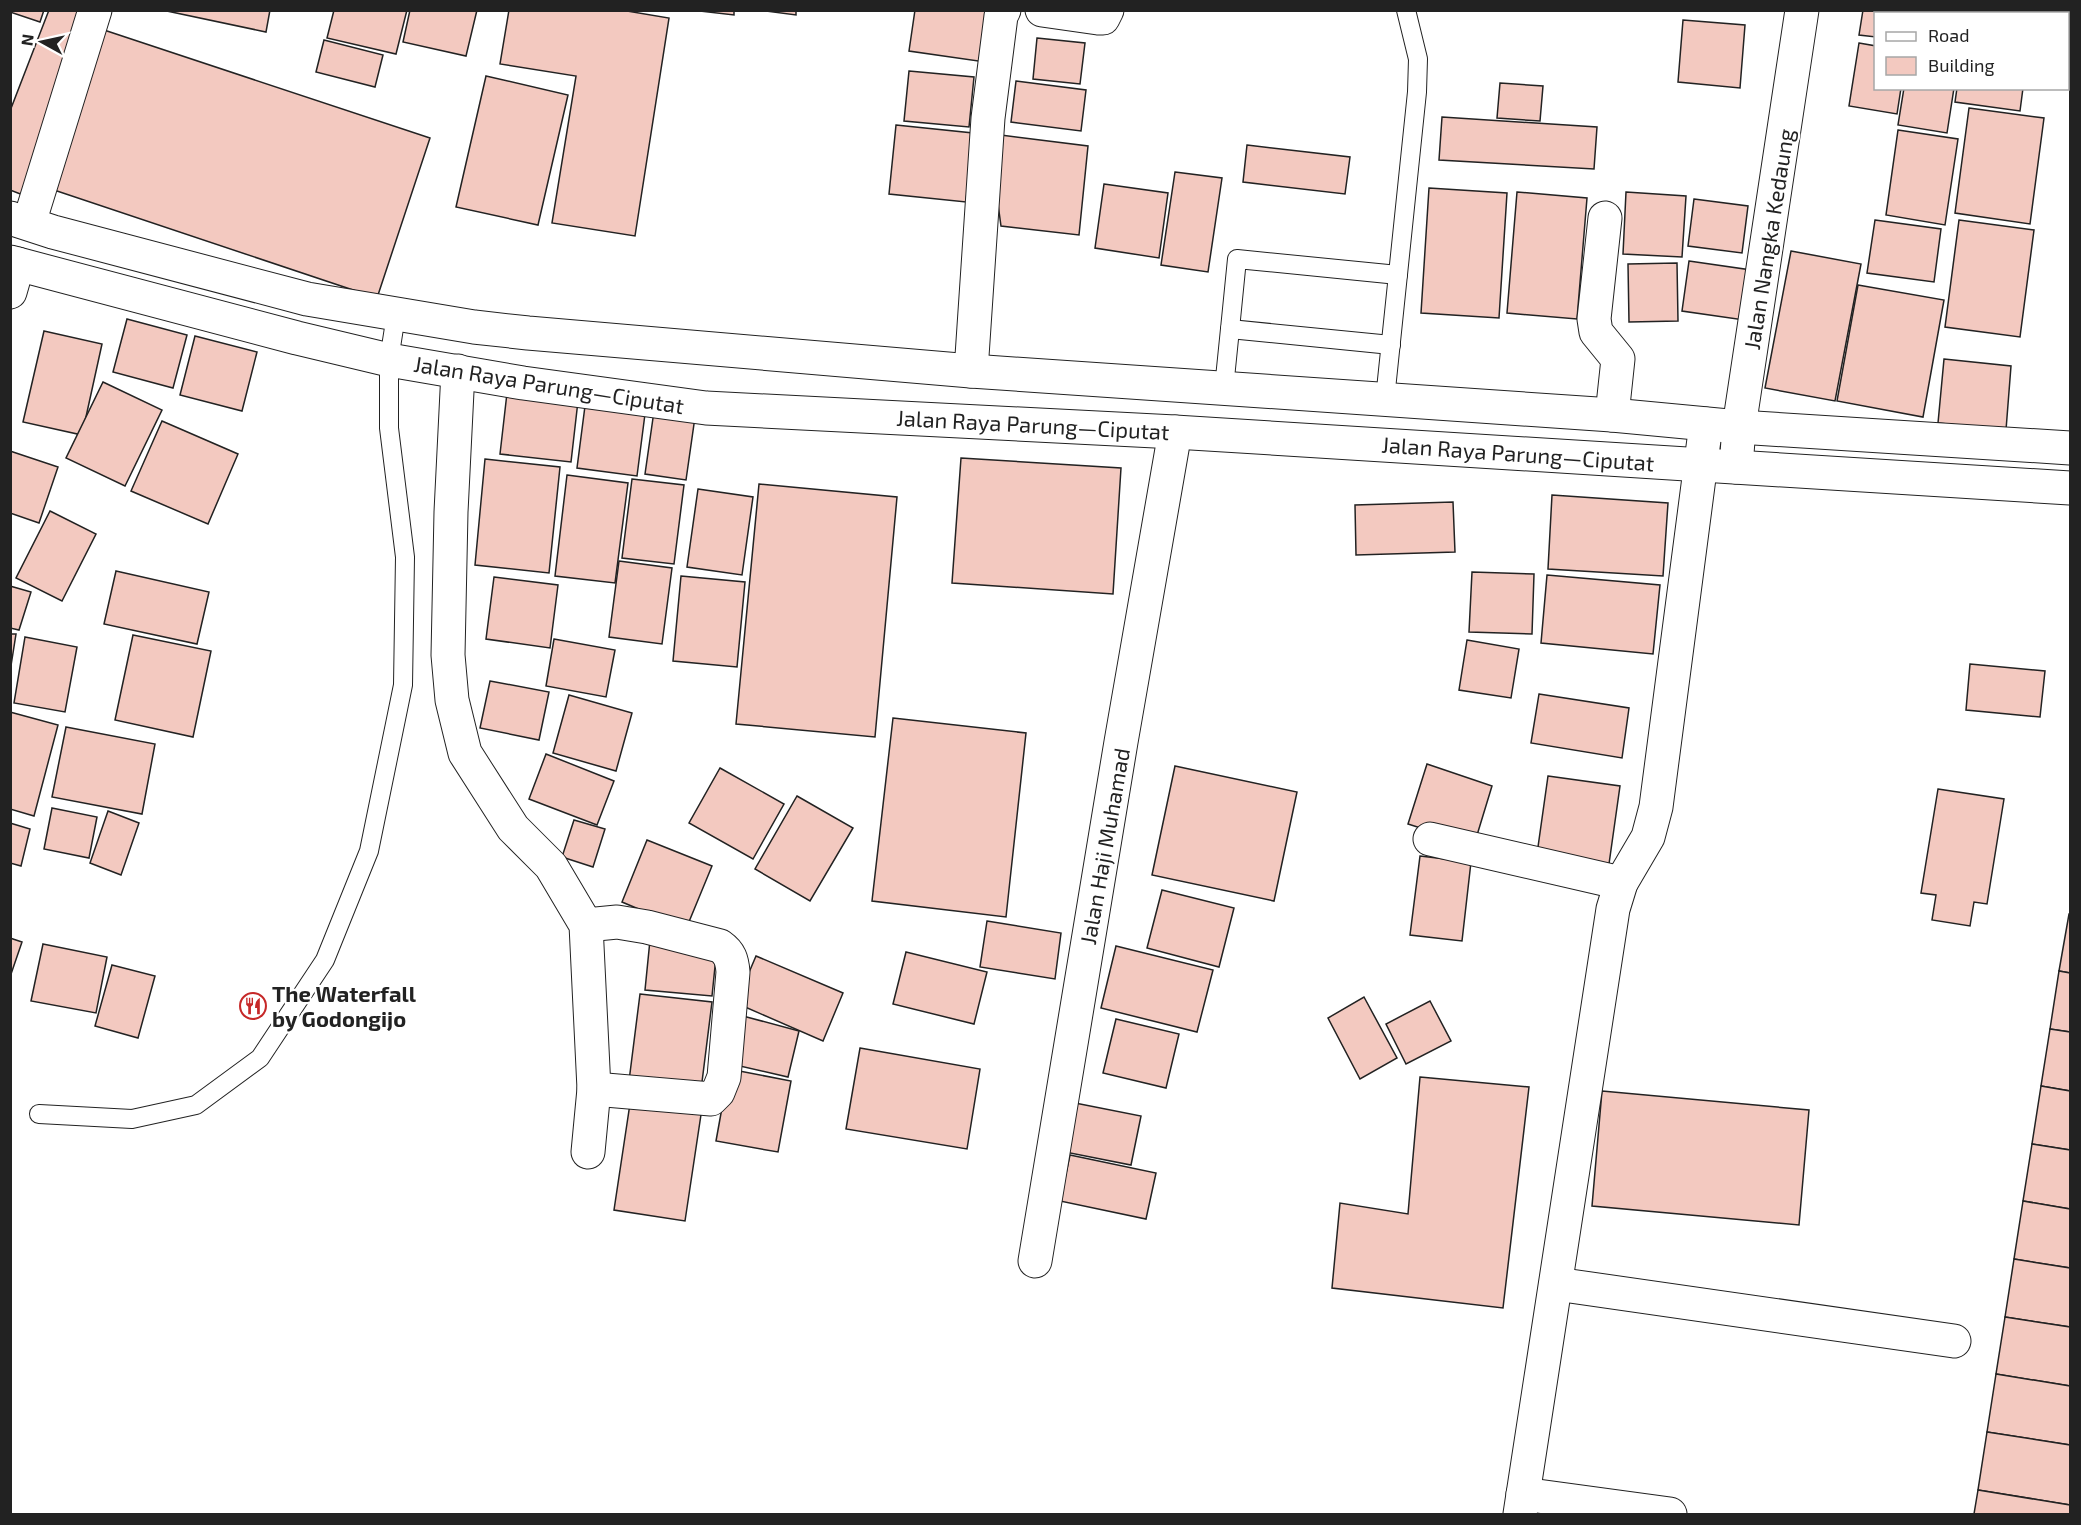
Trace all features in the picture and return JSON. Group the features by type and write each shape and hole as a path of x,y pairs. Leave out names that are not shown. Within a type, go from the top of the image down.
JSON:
{"main road":[{"path":"20,221 46,168 95,10"},
{"path":"970,371 988,118 1001,16 1004,10"},
{"path":"1042,10 1103,18 1107,10"},
{"name":"Jalan Nangka Kedaung","path":"1736,467 1739,427 1802,10"},
{"path":"1605,218 1594,319 1596,332 1618,360 1612,415"},
{"name":"Jalan Raya Parung—Ciputat","path":"20,221 53,232 307,299 396,315 528,333 970,371 1612,415 1739,427 2070,447"},
{"name":"Jalan Raya Parung—Ciputat","path":"13,273 389,360 706,408 1175,432 2070,488"},
{"path":"458,371 451,512 448,655 452,700 465,753 513,828 551,866 586,925 594,1089 588,1152"},
{"path":"1670,1515 1522,1504 1613,909 1621,883 1648,837 1656,807 1706,424"},
{"name":"Jalan Haji Muhamad","path":"1035,1261 1109,812 1175,432"},
{"path":"1942,480 1944,440"},
{"path":"1430,839 1621,883"},
{"path":"586,925 617,922 647,927 720,946 728,951 732,960 733,972 724,1077 718,1092 711,1099 594,1089"},
{"path":"1556,1284 1954,1341"}],"lane":[{"path":"1385,399 1418,92 1418,59 1406,10"},
{"path":"1224,388 1237,259 1398,275"},
{"path":"39,1114 132,1119 196,1105 260,1058 325,960 369,851 403,686 405,557 389,428 389,360 396,315"},
{"path":"1230,329 1391,345"}],"building":[{"path":"10,10 44,10 40,22 10,12"},
{"path":"49,10 93,10 23,195 10,190 10,111"},
{"path":"162,10 270,10 266,32"},
{"path":"334,10 407,10 396,54 327,38"},
{"path":"410,10 477,10 466,56 403,42"},
{"path":"509,10 621,10 669,18 635,236 552,223 576,76 500,64"},
{"path":"691,10 734,10 734,15"},
{"path":"759,10 796,10 796,15"},
{"path":"915,10 996,10 992,63 909,51"},
{"path":"1863,10 1961,10 1961,12 1874,12 1874,37 1859,35"},
{"path":"1969,10 2037,10 2037,12 1969,12"},
{"path":"2046,10 2070,10 2070,67 2069,12 2046,12"},
{"path":"1683,20 1745,25 1740,88 1678,82"},
{"path":"101,29 430,138 377,298 48,188"},
{"path":"1037,38 1085,43 1080,84 1033,79"},
{"path":"324,40 383,55 375,87 316,72"},
{"path":"1859,43 1874,46 1874,90 1901,90 1897,114 1849,106"},
{"path":"909,71 974,77 969,127 904,121"},
{"path":"486,76 568,95 538,225 456,207"},
{"path":"1016,81 1086,90 1081,131 1011,122"},
{"path":"1500,83 1543,86 1540,121 1497,118"},
{"path":"1904,90 1954,90 1947,133 1898,125"},
{"path":"1957,90 2023,90 2020,111 1955,102"},
{"path":"1969,108 2044,118 2030,224 1955,213"},
{"path":"1442,117 1597,127 1594,169 1439,160"},
{"path":"896,125 973,133 966,202 889,194"},
{"path":"1898,130 1958,139 1945,225 1886,215"},
{"path":"993,134 1088,146 1079,235 1001,226 995,182"},
{"path":"1247,145 1350,157 1345,194 1243,182"},
{"path":"1175,172 1222,178 1208,272 1161,265"},
{"path":"1104,184 1168,193 1159,258 1095,248"},
{"path":"1429,188 1507,193 1499,318 1421,313"},
{"path":"1517,192 1587,198 1577,319 1507,313"},
{"path":"1626,192 1686,196 1682,257 1623,254"},
{"path":"1694,199 1748,206 1742,253 1688,246"},
{"path":"1875,220 1941,229 1934,282 1867,273"},
{"path":"1959,220 2034,230 2020,337 1945,327"},
{"path":"1791,251 1861,264 1835,401 1765,388"},
{"path":"1689,261 1758,271 1751,321 1682,311"},
{"path":"1677,263 1678,321 1629,322 1628,264"},
{"path":"1858,285 1944,300 1923,417 1837,401"},
{"path":"127,319 187,335 173,388 113,372"},
{"path":"44,331 102,344 82,435 23,422"},
{"path":"195,336 257,352 242,411 180,395"},
{"path":"1944,359 2011,366 2006,430 1938,423"},
{"path":"103,382 162,410 125,486 66,458"},
{"path":"507,393 578,401 571,462 500,454"},
{"path":"655,404 696,410 686,480 645,474"},
{"path":"585,406 645,414 637,476 577,468"},
{"path":"162,421 238,454 208,524 131,491"},
{"path":"10,451 58,467 39,523 10,513"},
{"path":"961,458 1121,468 1113,594 952,583"},
{"path":"485,459 560,467 549,573 475,565"},
{"path":"567,475 628,483 615,583 555,576"},
{"path":"632,479 684,485 674,564 622,558"},
{"path":"759,484 897,497 875,737 736,724"},
{"path":"698,489 753,497 742,575 687,567"},
{"path":"1552,495 1668,503 1663,576 1548,569"},
{"path":"1453,502 1455,552 1356,555 1355,505"},
{"path":"50,511 96,534 62,601 16,578"},
{"path":"619,561 672,568 662,644 609,637"},
{"path":"116,571 209,592 197,644 104,624"},
{"path":"1472,572 1534,574 1532,634 1469,632"},
{"path":"1547,575 1660,585 1653,654 1541,643"},
{"path":"681,576 745,582 737,667 673,661"},
{"path":"494,577 558,585 550,648 486,639"},
{"path":"10,586 31,592 19,630 10,628"},
{"path":"10,634 16,634 10,672"},
{"path":"133,635 211,651 193,737 115,720"},
{"path":"25,637 77,647 65,712 14,703"},
{"path":"554,639 615,650 606,697 546,686"},
{"path":"1467,640 1519,649 1511,698 1459,690"},
{"path":"1970,664 2045,671 2040,717 1966,710"},
{"path":"490,681 549,692 539,740 480,728"},
{"path":"1539,694 1629,708 1622,758 1531,743"},
{"path":"569,695 632,713 616,771 553,753"},
{"path":"10,712 58,725 34,816 10,809"},
{"path":"893,718 1026,733 1006,917 872,901"},
{"path":"66,727 155,744 142,814 52,797"},
{"path":"546,754 614,781 597,825 529,799"},
{"path":"1427,764 1492,786 1474,845 1408,824"},
{"path":"1175,766 1297,792 1274,901 1152,875"},
{"path":"720,768 784,804 753,859 689,823"},
{"path":"1548,776 1620,786 1609,864 1537,854"},
{"path":"1938,789 2004,799 1987,904 1974,902 1970,926 1932,920 1936,895 1921,893"},
{"path":"797,796 853,828 810,901 755,869"},
{"path":"52,808 97,817 89,858 44,849"},
{"path":"108,811 139,823 121,875 90,863"},
{"path":"574,820 605,829 593,867 562,857"},
{"path":"10,823 30,829 21,866 10,863"},
{"path":"647,840 712,866 686,929 622,902"},
{"path":"1420,856 1471,862 1462,941 1410,935"},
{"path":"1162,890 1234,908 1219,967 1147,948"},
{"path":"2070,914 2070,973 2059,971"},
{"path":"987,921 1061,933 1055,979 980,967"},
{"path":"10,938 22,942 10,977"},
{"path":"650,940 717,947 712,996 645,990"},
{"path":"43,944 107,957 96,1013 31,1001"},
{"path":"1116,946 1213,970 1197,1032 1101,1008"},
{"path":"906,952 987,972 974,1024 893,1004"},
{"path":"756,956 843,993 823,1041 736,1003"},
{"path":"112,965 155,976 138,1038 95,1026"},
{"path":"2059,971 2070,973 2070,1032 2050,1029"},
{"path":"640,994 712,1002 701,1090 629,1081"},
{"path":"1364,997 1397,1058 1360,1079 1328,1018"},
{"path":"1430,1001 1451,1041 1406,1064 1386,1024"},
{"path":"743,1016 799,1031 788,1077 731,1064"},
{"path":"1116,1019 1179,1034 1166,1088 1103,1073"},
{"path":"2050,1029 2070,1032 2070,1091 2041,1086"},
{"path":"860,1048 980,1069 967,1149 846,1129"},
{"path":"729,1069 791,1081 778,1152 716,1141"},
{"path":"1420,1077 1529,1087 1503,1308 1332,1288 1340,1203 1408,1214"},
{"path":"2041,1086 2070,1091 2070,1150 2032,1144"},
{"path":"1602,1091 1809,1110 1799,1225 1592,1206"},
{"path":"631,1097 702,1108 685,1221 614,1210"},
{"path":"1070,1102 1141,1116 1131,1165 1060,1151"},
{"path":"2032,1144 2070,1150 2070,1209 2023,1201"},
{"path":"1070,1155 1156,1173 1146,1219 1060,1201"},
{"path":"2023,1201 2070,1209 2070,1268 2014,1259"},
{"path":"2014,1259 2070,1268 2070,1327 2005,1317"},
{"path":"2005,1317 2070,1327 2070,1386 1996,1374"},
{"path":"1996,1374 2070,1386 2070,1445 1987,1432"},
{"path":"1987,1432 2070,1445 2070,1505 1978,1490"},
{"path":"1978,1490 2070,1505 2070,1514 1974,1514"}],"place":[{"name":"The Waterfall by Godongijo","path":"253,1006"}]}
